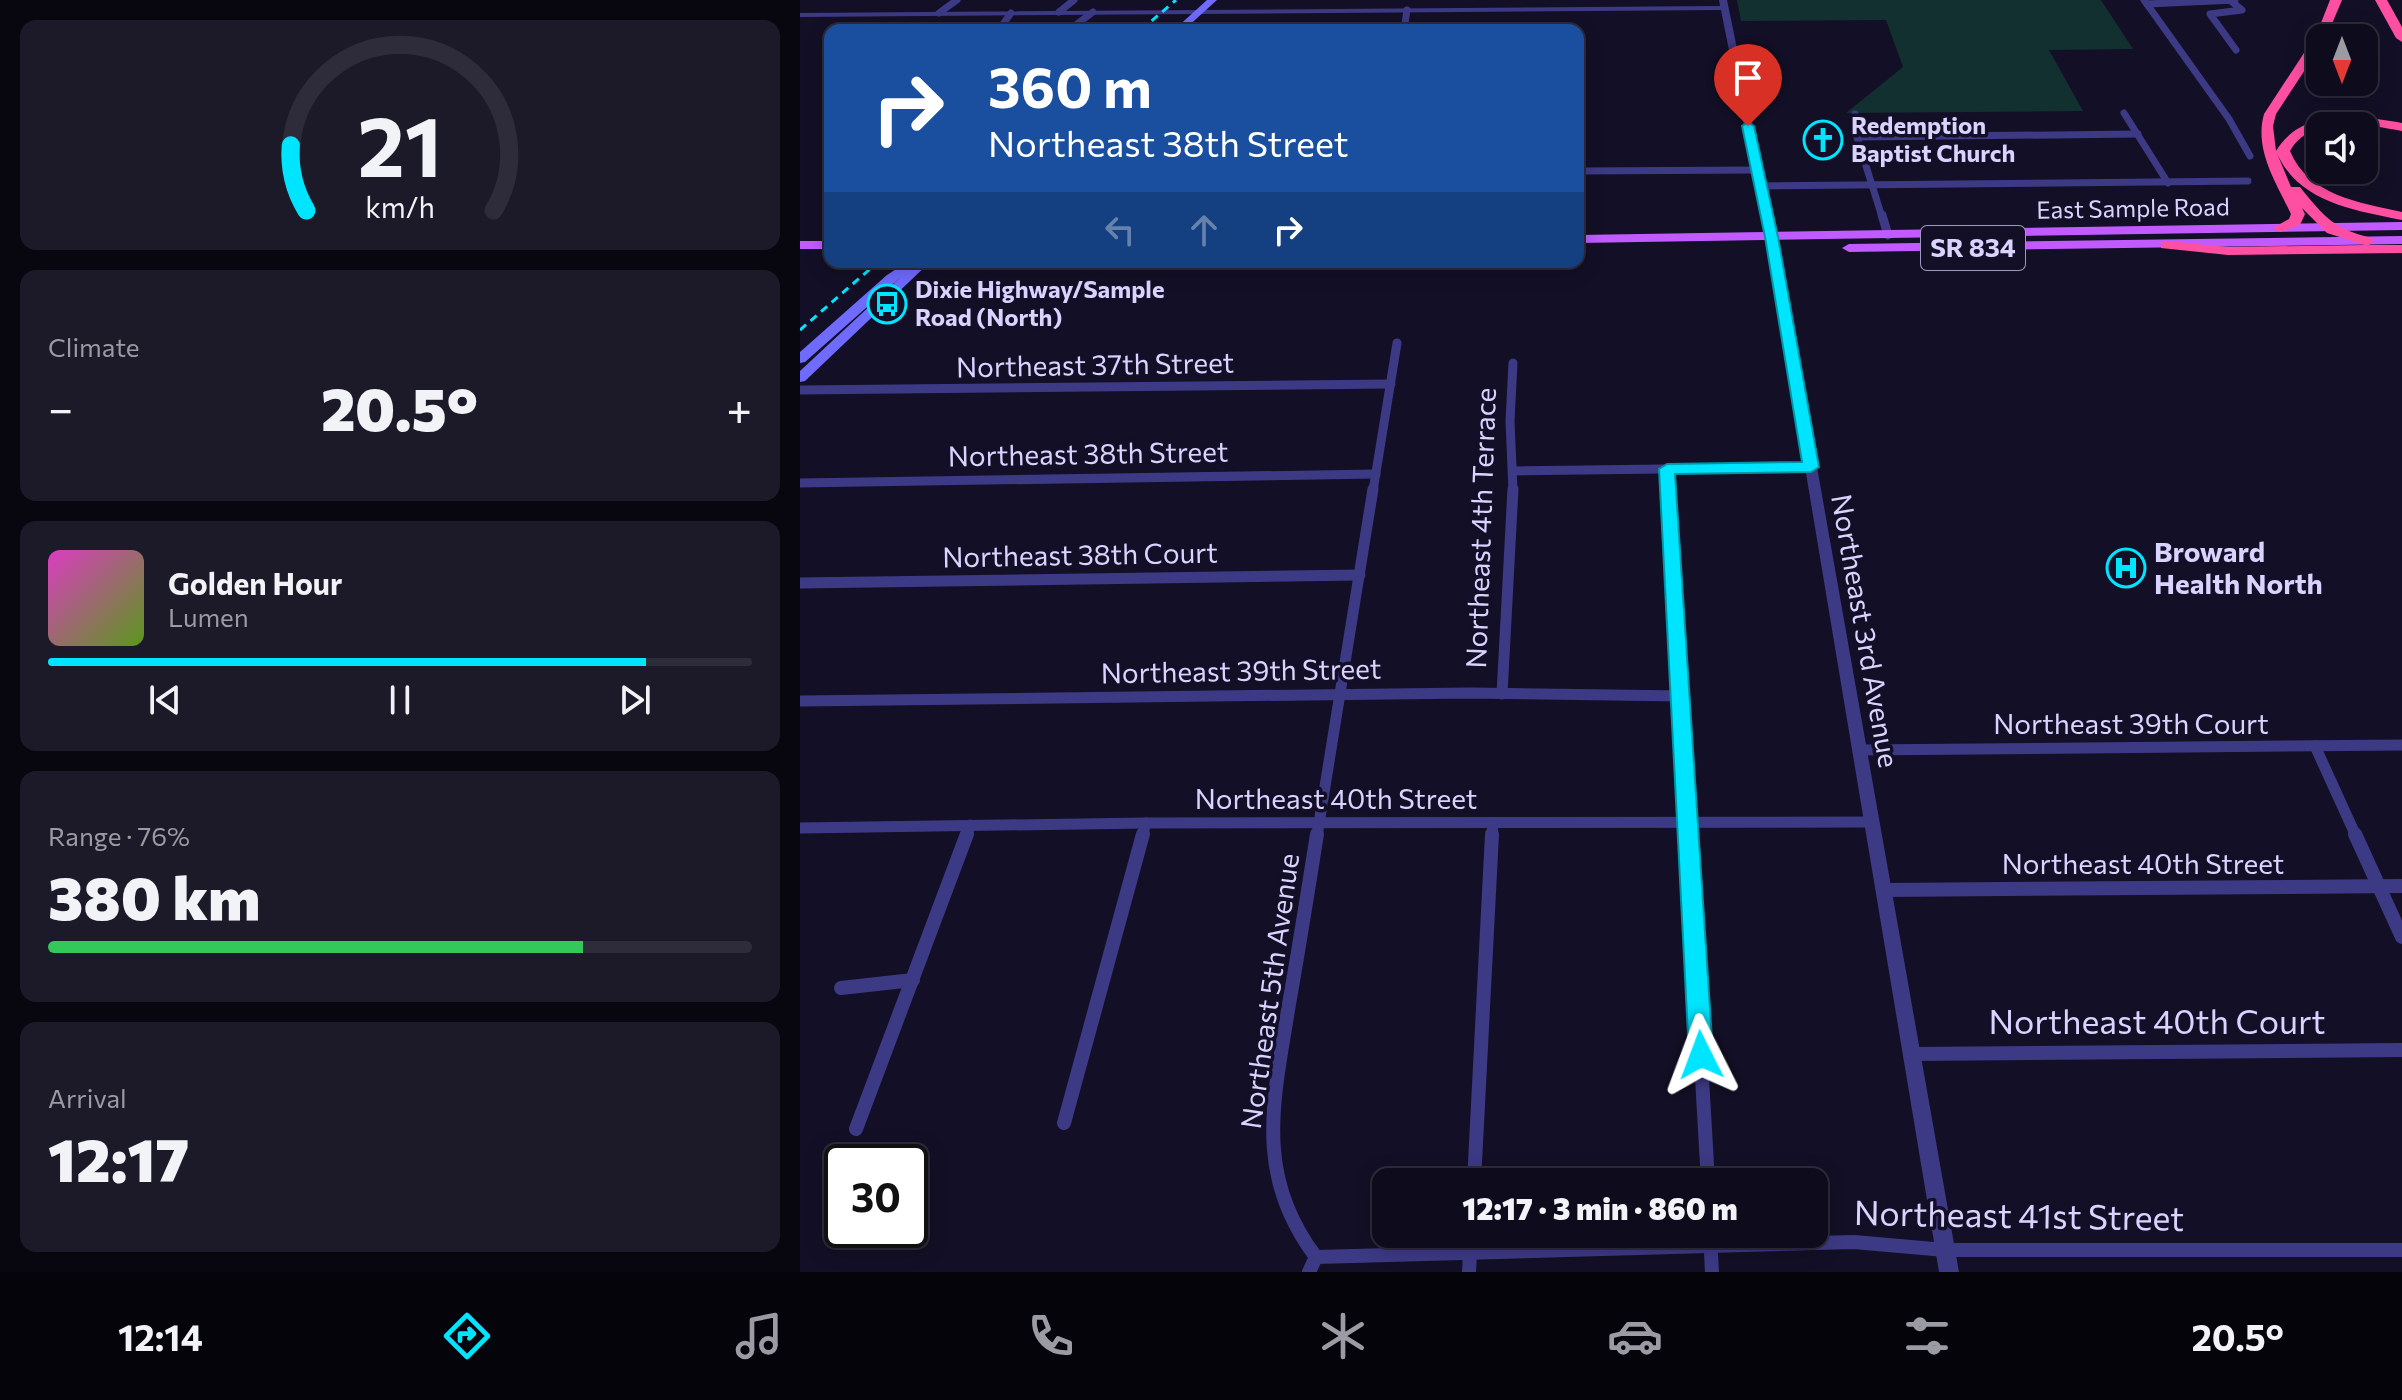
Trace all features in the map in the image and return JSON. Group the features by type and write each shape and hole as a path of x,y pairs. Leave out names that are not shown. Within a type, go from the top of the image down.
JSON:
{"highway":[{"path":"2280,228 2298,219 2267,144 2267,121 2323,33 2336,0"},
{"path":"2381,0 2402,38"},
{"path":"2393,0 2402,18"},
{"path":"2402,127 2352,121 2322,124 2297,132 2283,151 2292,170 2320,191 2358,206 2402,216"},
{"path":"2282,175 2326,227 2347,238 2369,241"},
{"path":"2166,245 2228,251 2402,249"}],"main road":[{"path":"1186,24 1212,0"},
{"name":"East Sample Road","path":"1584,250 1888,235 2402,226"},
{"name":"East Sample Road","path":"1584,239 2166,245 2402,240"},
{"path":"800,245 824,245"},
{"path":"800,258 824,257"},
{"path":"800,359 906,268"},
{"path":"800,378 918,268"}],"street":[{"path":"939,13 957,0"},
{"path":"1059,12 1074,0"},
{"path":"2146,2 2233,0 2242,10 2210,14 2236,50"},
{"path":"2146,2 2229,119 2250,156"},
{"path":"800,15 1724,4"},
{"name":"Northeast 3rd Avenue","path":"1724,4 1762,186 1949,1272"},
{"path":"1405,24 1407,10"},
{"path":"1077,24 1093,12"},
{"path":"1003,24 1011,13"},
{"path":"2124,113 2168,183"},
{"path":"1855,114 1857,137 1888,235"},
{"path":"1857,137 2138,134"},
{"path":"1584,171 1757,170"},
{"path":"1762,186 2248,181"},
{"name":"Northeast 5th Avenue","path":"1312,1265 1282,1204 1273,1172 1271,1118 1397,343"},
{"name":"Northeast 4th Terrace","path":"1502,694 1514,471 1510,421 1513,363"},
{"name":"Northeast 37th Street","path":"800,390 1391,384"},
{"path":"1514,471 1811,467"},
{"path":"1667,469 1707,1168"},
{"name":"Northeast 38th Street","path":"800,483 1376,474"},
{"name":"Northeast 38th Court","path":"800,583 1360,575"},
{"name":"Northeast 39th Street","path":"800,701 1340,694 1682,696"},
{"name":"Northeast 39th Court","path":"1859,750 2402,745"},
{"path":"2315,746 2402,937"},
{"name":"Northeast 40th Street","path":"800,828 1319,822 1872,822"},
{"path":"1064,1123 1146,823"},
{"path":"1475,1168 1493,823"},
{"path":"856,1129 970,825"},
{"name":"Northeast 40th Street","path":"1884,890 2402,886"},
{"path":"841,988 913,980"},
{"name":"Northeast 40th Court","path":"1912,1054 2402,1050"},
{"name":"Northeast 41st Street","path":"1828,1241 1945,1250 2402,1250"},
{"name":"Northeast 41st Street","path":"1312,1265 1430,1248"},
{"path":"1469,1272 1471,1248"},
{"path":"1711,1248 1712,1272"}],"green space":[{"path":"1737,0 2101,0 2133,49 2049,50 2083,111 1846,113 1903,67 1886,20 1741,21"}],"railway":[{"path":"1148,24 1176,0"},
{"path":"800,330 871,268"}],"place":[{"name":"Redemption Baptist Church","path":"1823,140"},
{"name":"Dixie Highway/Sample Road (North)","path":"887,304"},
{"name":"Broward Health North","path":"2126,568"}],"route":[{"path":"1701,1055 1667,469 1811,467 1762,186 1748,126"}]}
